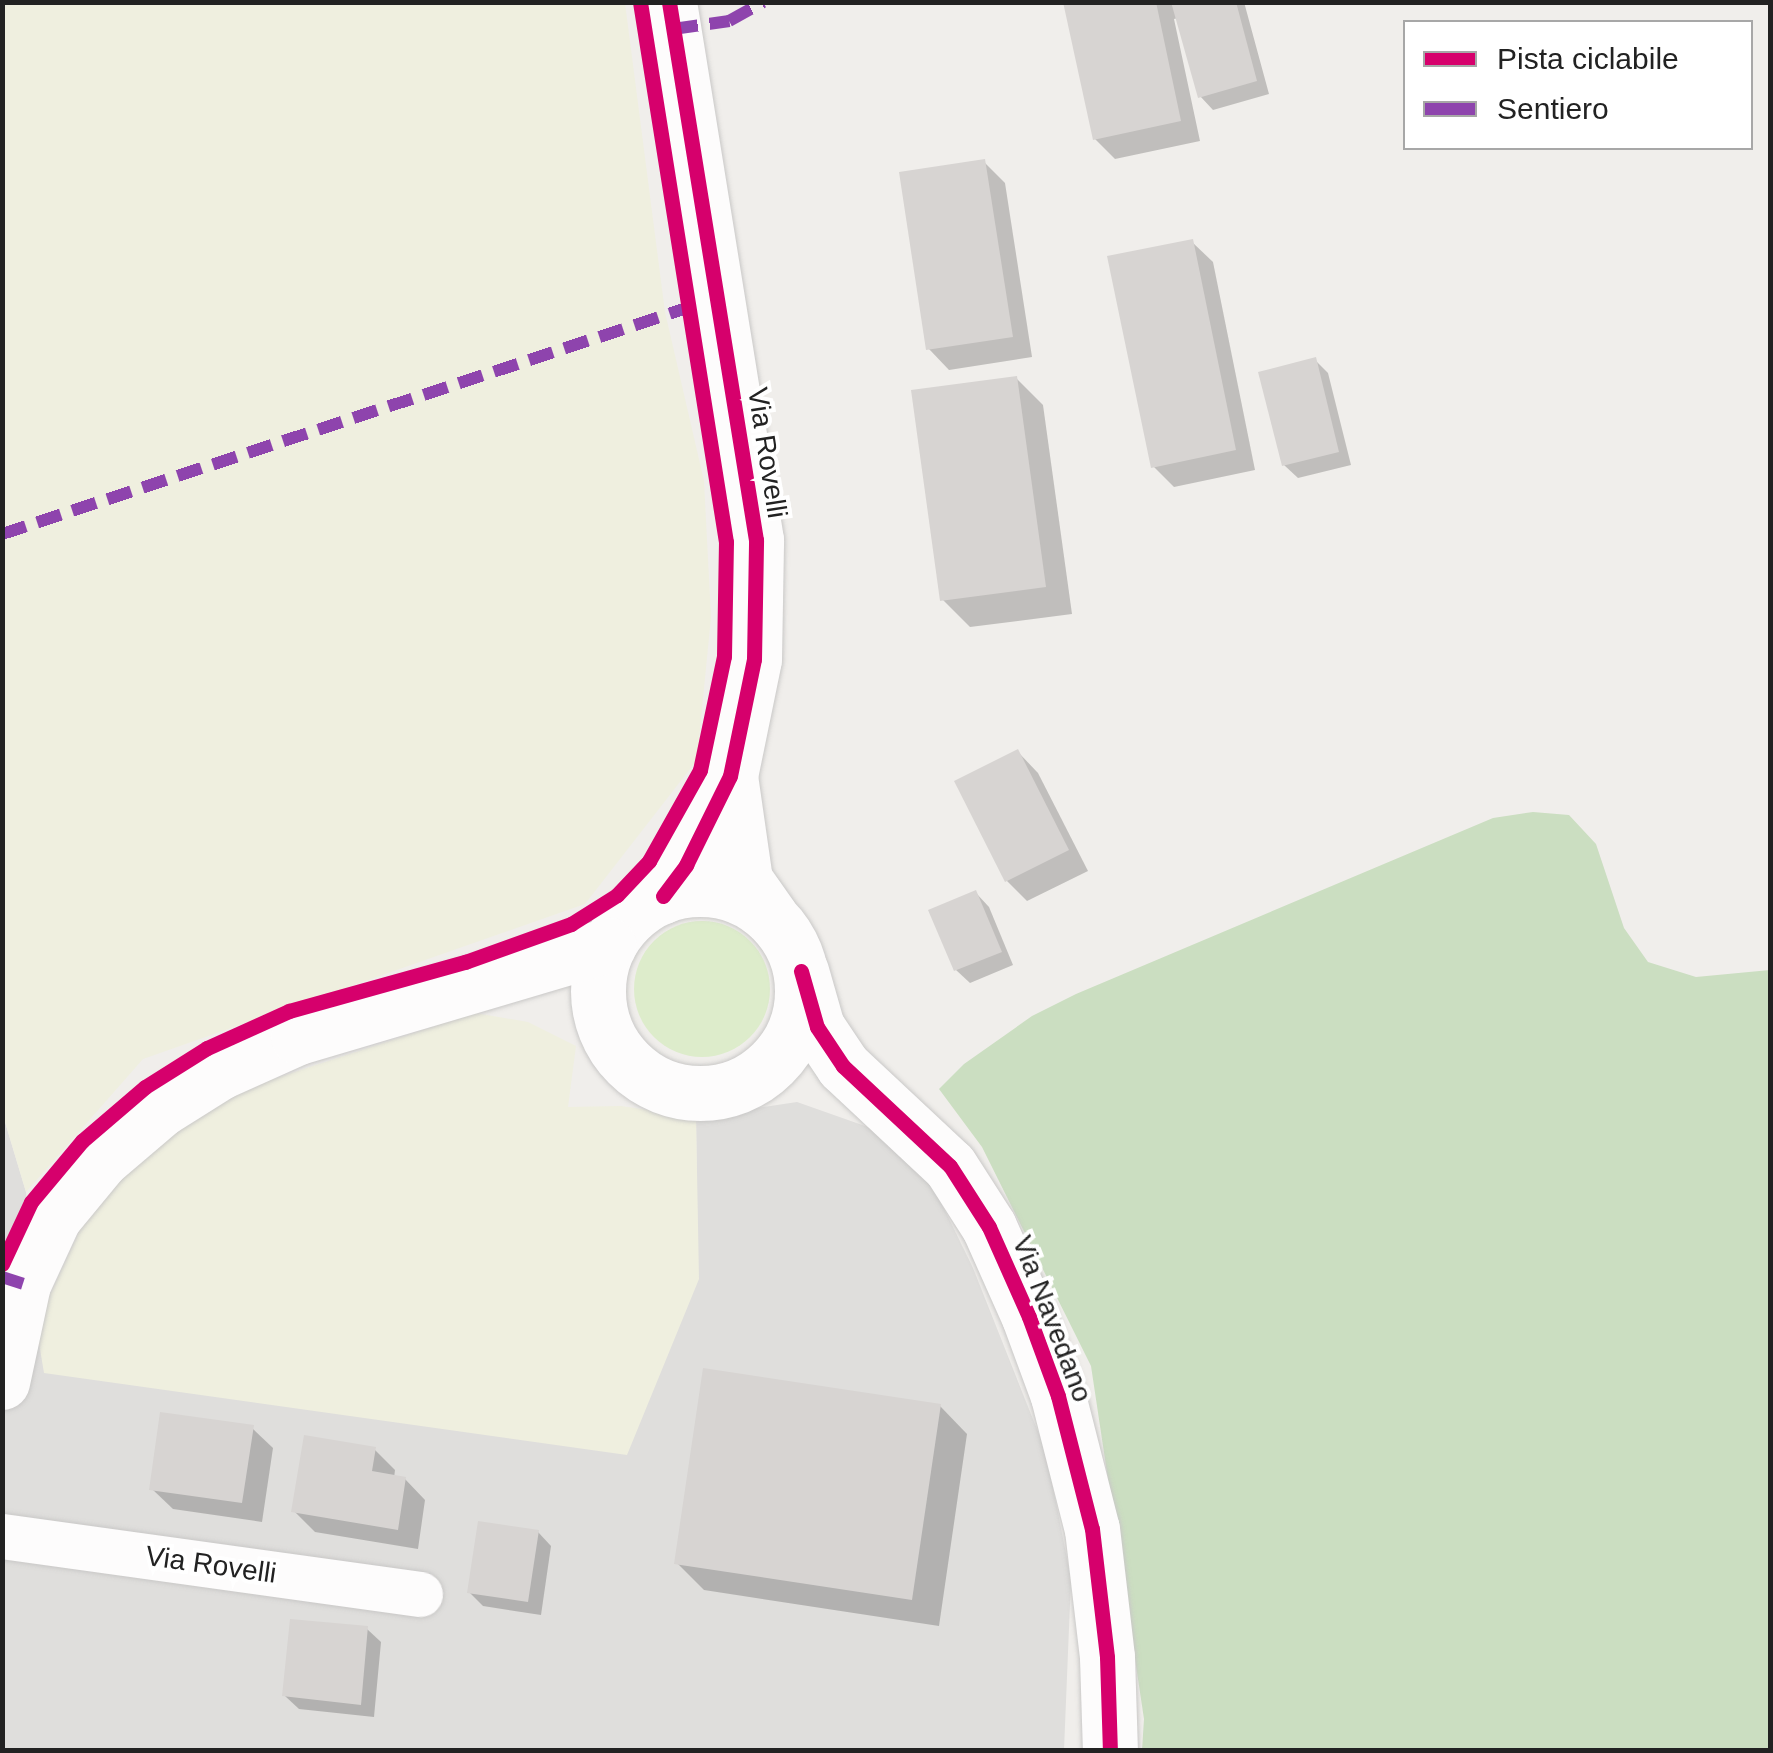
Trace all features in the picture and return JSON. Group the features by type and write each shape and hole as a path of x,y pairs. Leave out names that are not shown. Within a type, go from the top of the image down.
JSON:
{"street":[{"name":"Via Rovelli","path":"663,896 686,865 730,776 754,660 756,540 670,2"},
{"name":"Via Rovelli","path":"730,776 746,880 771,917"},
{"path":"610,1040 598,1002 602,963 609,945 632,915 663,896 709,889 753,903 771,917 794,951 800,971 799,1018 776,1061 736,1087"},
{"path":"2,1382 23,1284 54,1217 101,1160 161,1109 220,1072 298,1037 609,945"},
{"name":"Via Navedano","path":"800,971 818,1028 843,1066 950,1166 989,1227 1058,1396 1092,1529 1107,1657 1110,1750"},
{"path":"467,987 504,985 530,990 574,1011 610,1040 624,1060 664,1087 688,1093 780,1082 814,1086 912,1130"},
{"name":"Via Rovelli","path":"2,1536 420,1594"}],"shaded area":[{"path":"797,1102 882,1132 934,1188 973,1268 1046,1452 1071,1579 1064,1750 3,1750 2,1112 26,1192 36,1325 698,1279 696,1117"}],"green space":[{"path":"2,3 625,3 665,312 704,481 711,617 697,760 585,904 143,1059 26,1192 2,1112"},
{"path":"1533,812 1569,815 1596,844 1624,928 1648,962 1696,977 1770,970 1770,1750 1142,1750 1144,1719 1091,1366 982,1147 939,1089 964,1064 1032,1016 1076,994 1493,818"},
{"path":"702,921 728,926 750,941 765,963 770,989 765,1015 750,1037 728,1052 702,1057 676,1052 654,1037 639,1015 634,989 639,963 654,941 676,926"},
{"path":"475,1013 528,1022 576,1046 568,1107 621,1106 696,1117 699,1279 627,1455 44,1373 36,1325 80,1230 126,1173 181,1126 236,1091"}],"building":[{"path":"1063,2 1156,2 1181,121 1093,140"},
{"path":"1171,2 1236,2 1257,81 1198,98"},
{"path":"985,159 1013,337 926,350 899,172"},
{"path":"1193,239 1236,450 1151,468 1107,256"},
{"path":"1316,357 1339,452 1282,466 1258,372"},
{"path":"1017,376 1046,587 940,601 911,390"},
{"path":"1018,749 1069,850 1005,882 954,781"},
{"path":"976,890 1002,952 954,971 928,910"},
{"path":"703,1368 941,1404 912,1600 674,1564"},
{"path":"160,1412 254,1425 242,1503 149,1490"},
{"path":"304,1435 376,1447 372,1471 406,1477 398,1530 291,1512"},
{"path":"478,1521 539,1530 528,1602 467,1593"},
{"path":"290,1619 368,1626 361,1705 282,1696"}],"marked path":[{"path":"673,29 729,21 763,2"},
{"path":"2,534 696,305"},
{"path":"2,1277 23,1284"}],"cycle path":[{"path":"2,1264 31,1202 82,1141 145,1087 207,1048 289,1011 465,962 571,924 617,895 649,861 700,770 724,656 726,542 640,2"},
{"path":"663,896 686,865 730,776 754,659 756,540 669,2"},
{"path":"801,971 817,1027 843,1066 950,1166 989,1227 1029,1317 1058,1396 1092,1529 1107,1657 1110,1750"}]}
